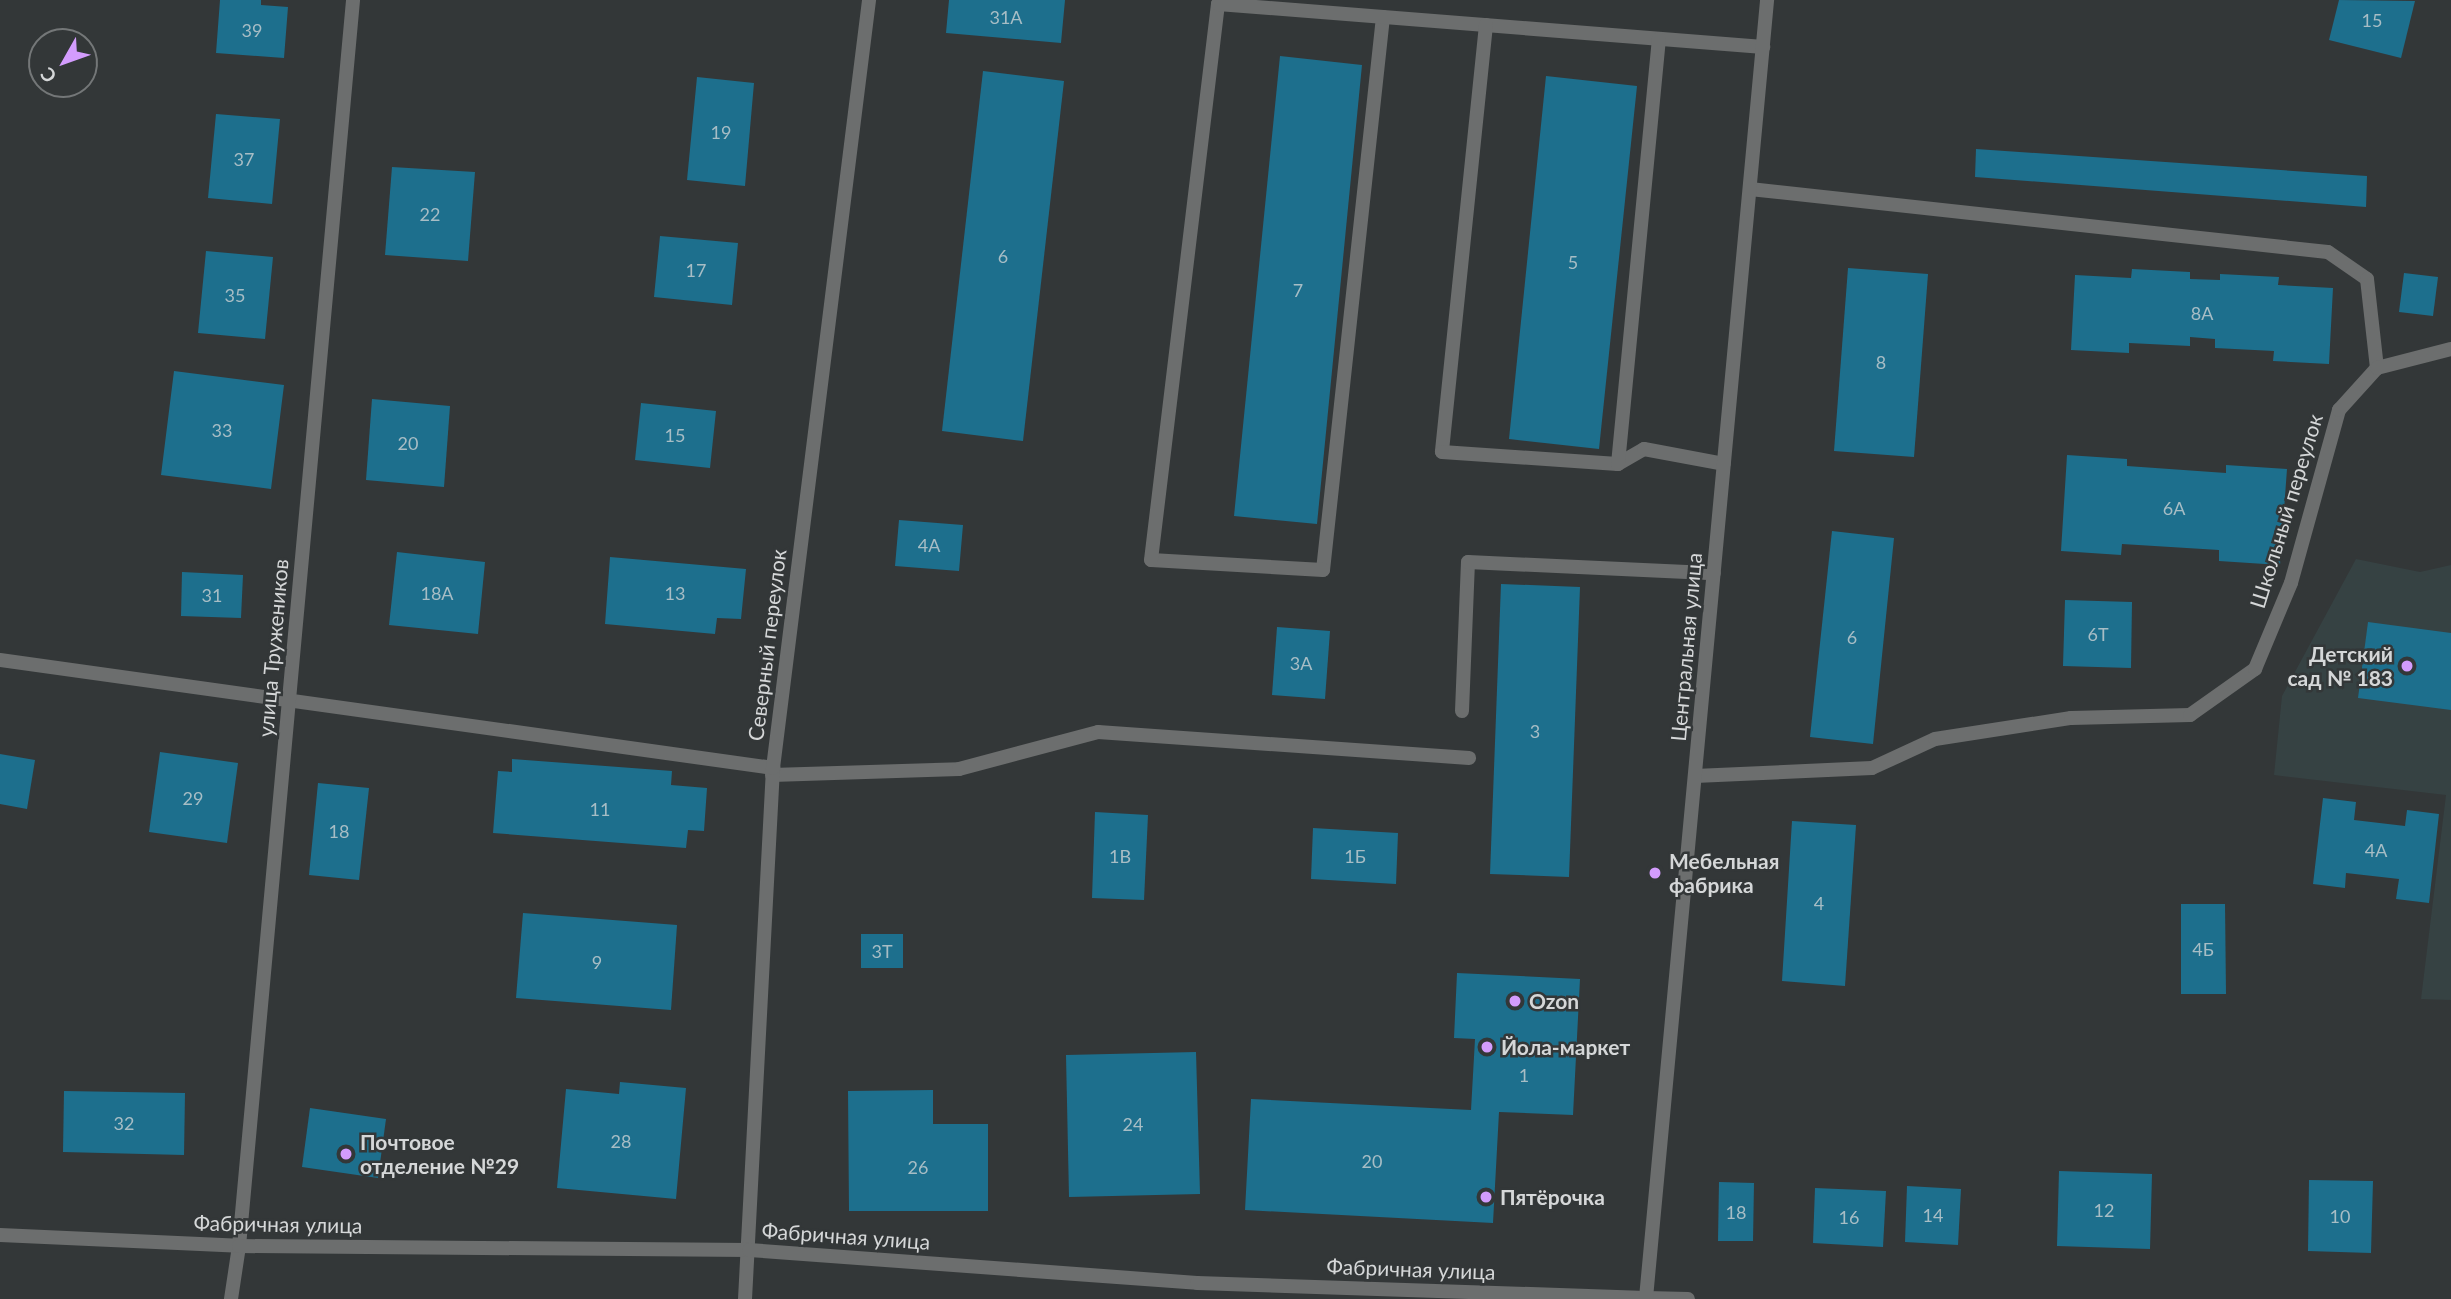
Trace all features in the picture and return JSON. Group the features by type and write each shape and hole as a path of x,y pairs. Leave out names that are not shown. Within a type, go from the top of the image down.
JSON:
{"street":[{"name":"улица Тружеников","path":"231,1299 239,1246 353,0"},
{"name":"Северный переулок","path":"745,1299 773,771 869,0"},
{"name":"Центральная улица","path":"1646,1298 1767,0"},
{"path":"1383,17 1323,570 1151,560 1218,4 1486,25 1659,39 1763,47"},
{"path":"1486,25 1442,452 1618,464 1644,449 1724,464"},
{"path":"1618,464 1659,39"},
{"path":"1750,189 2328,252 2367,279 2377,368 2451,349"},
{"name":"Школьный переулок","path":"1695,776 1872,768 1934,739 2071,718 2190,715 2255,669 2291,583 2339,410 2377,368"},
{"path":"1462,711 1468,562 1714,573"},
{"path":"0,660 289,699 773,771 959,769 1098,732 1469,758"},
{"name":"Фабричная улица","path":"0,1235 239,1246 749,1250 1197,1283 1688,1299"}],"shaded area":[{"path":"2356,559 2420,572 2451,565 2451,1000 2421,999 2446,795 2274,775 2282,696"}],"building":[{"path":"220,0 261,0 261,5 288,7 284,58 216,53"},
{"path":"949,0 1065,0 1061,43 946,33"},
{"path":"2339,0 2415,1 2401,58 2329,40"},
{"path":"1280,56 1362,65 1317,524 1234,516"},
{"path":"983,71 1064,81 1023,441 942,431"},
{"path":"1546,76 1637,86 1599,449 1509,439"},
{"path":"697,77 754,83 745,186 687,180"},
{"path":"216,114 280,119 272,204 208,198"},
{"path":"1976,149 2367,176 2366,207 1975,177"},
{"path":"392,167 475,172 468,261 385,255"},
{"path":"660,236 738,243 732,305 654,297"},
{"path":"206,251 273,257 265,339 198,333"},
{"path":"1848,268 1928,274 1914,457 1834,451"},
{"path":"2132,269 2190,272 2190,279 2220,280 2220,274 2279,277 2278,285 2333,288 2329,364 2273,361 2274,351 2215,348 2215,339 2190,337 2190,346 2129,343 2129,353 2071,350 2075,275 2131,278"},
{"path":"2404,273 2438,277 2433,316 2399,312"},
{"path":"174,371 284,385 271,489 161,475"},
{"path":"372,399 450,406 444,487 366,480"},
{"path":"641,403 716,411 710,468 635,460"},
{"path":"2067,455 2127,459 2127,466 2226,473 2226,465 2287,469 2280,565 2219,561 2219,550 2122,544 2121,555 2061,551"},
{"path":"899,520 963,525 959,571 895,566"},
{"path":"1832,531 1894,538 1873,744 1810,737"},
{"path":"397,552 485,562 478,634 389,625"},
{"path":"610,557 746,569 741,619 717,618 715,634 605,624"},
{"path":"182,572 243,575 241,618 181,616"},
{"path":"1501,584 1580,587 1569,877 1490,874"},
{"path":"2065,600 2132,602 2131,668 2063,666"},
{"name":"Детский сад № 183","path":"2368,622 2451,633 2451,710 2358,698"},
{"path":"1277,627 1330,631 1325,699 1272,695"},
{"path":"160,752 238,763 227,843 149,832"},
{"path":"0,754 35,760 27,809 0,804"},
{"path":"512,759 672,771 671,785 707,788 704,831 688,830 686,848 493,833 498,771 512,772"},
{"path":"318,783 369,788 359,880 309,875"},
{"path":"2323,798 2356,802 2354,820 2405,826 2407,810 2439,814 2429,903 2396,899 2399,879 2346,873 2345,888 2313,884"},
{"path":"1095,812 1148,815 1144,900 1092,898"},
{"path":"1792,821 1856,825 1845,986 1782,981"},
{"path":"1313,828 1398,833 1396,884 1311,879"},
{"path":"2181,904 2225,904 2226,994 2181,994"},
{"path":"523,913 677,925 671,1010 516,998"},
{"path":"861,934 903,934 903,968 861,968"},
{"path":"1457,973 1580,979 1573,1115 1499,1112 1493,1223 1245,1210 1251,1099 1471,1110 1475,1039 1454,1038"},
{"path":"1196,1052 1200,1194 1069,1197 1066,1055"},
{"path":"620,1082 686,1088 676,1199 557,1188 566,1089 619,1094"},
{"path":"933,1090 933,1124 988,1124 988,1211 849,1211 848,1091"},
{"path":"64,1091 185,1093 184,1155 63,1152"},
{"path":"310,1108 386,1119 378,1178 302,1167"},
{"path":"2059,1171 2152,1174 2150,1249 2057,1246"},
{"path":"2309,1180 2373,1181 2371,1253 2308,1251"},
{"path":"1719,1182 1754,1183 1753,1241 1718,1241"},
{"path":"1907,1186 1961,1189 1958,1245 1905,1242"},
{"path":"1815,1188 1886,1191 1883,1247 1813,1243"}],"place":[{"name":"Детский сад № 183","path":"2407,666"},
{"name":"Мебельная фабрика","path":"1655,873"},
{"name":"Ozon","path":"1515,1001"},
{"name":"Йола-маркет","path":"1487,1047"},
{"name":"Почтовое отделение №29","path":"346,1154"},
{"name":"Пятёрочка","path":"1486,1197"}]}
